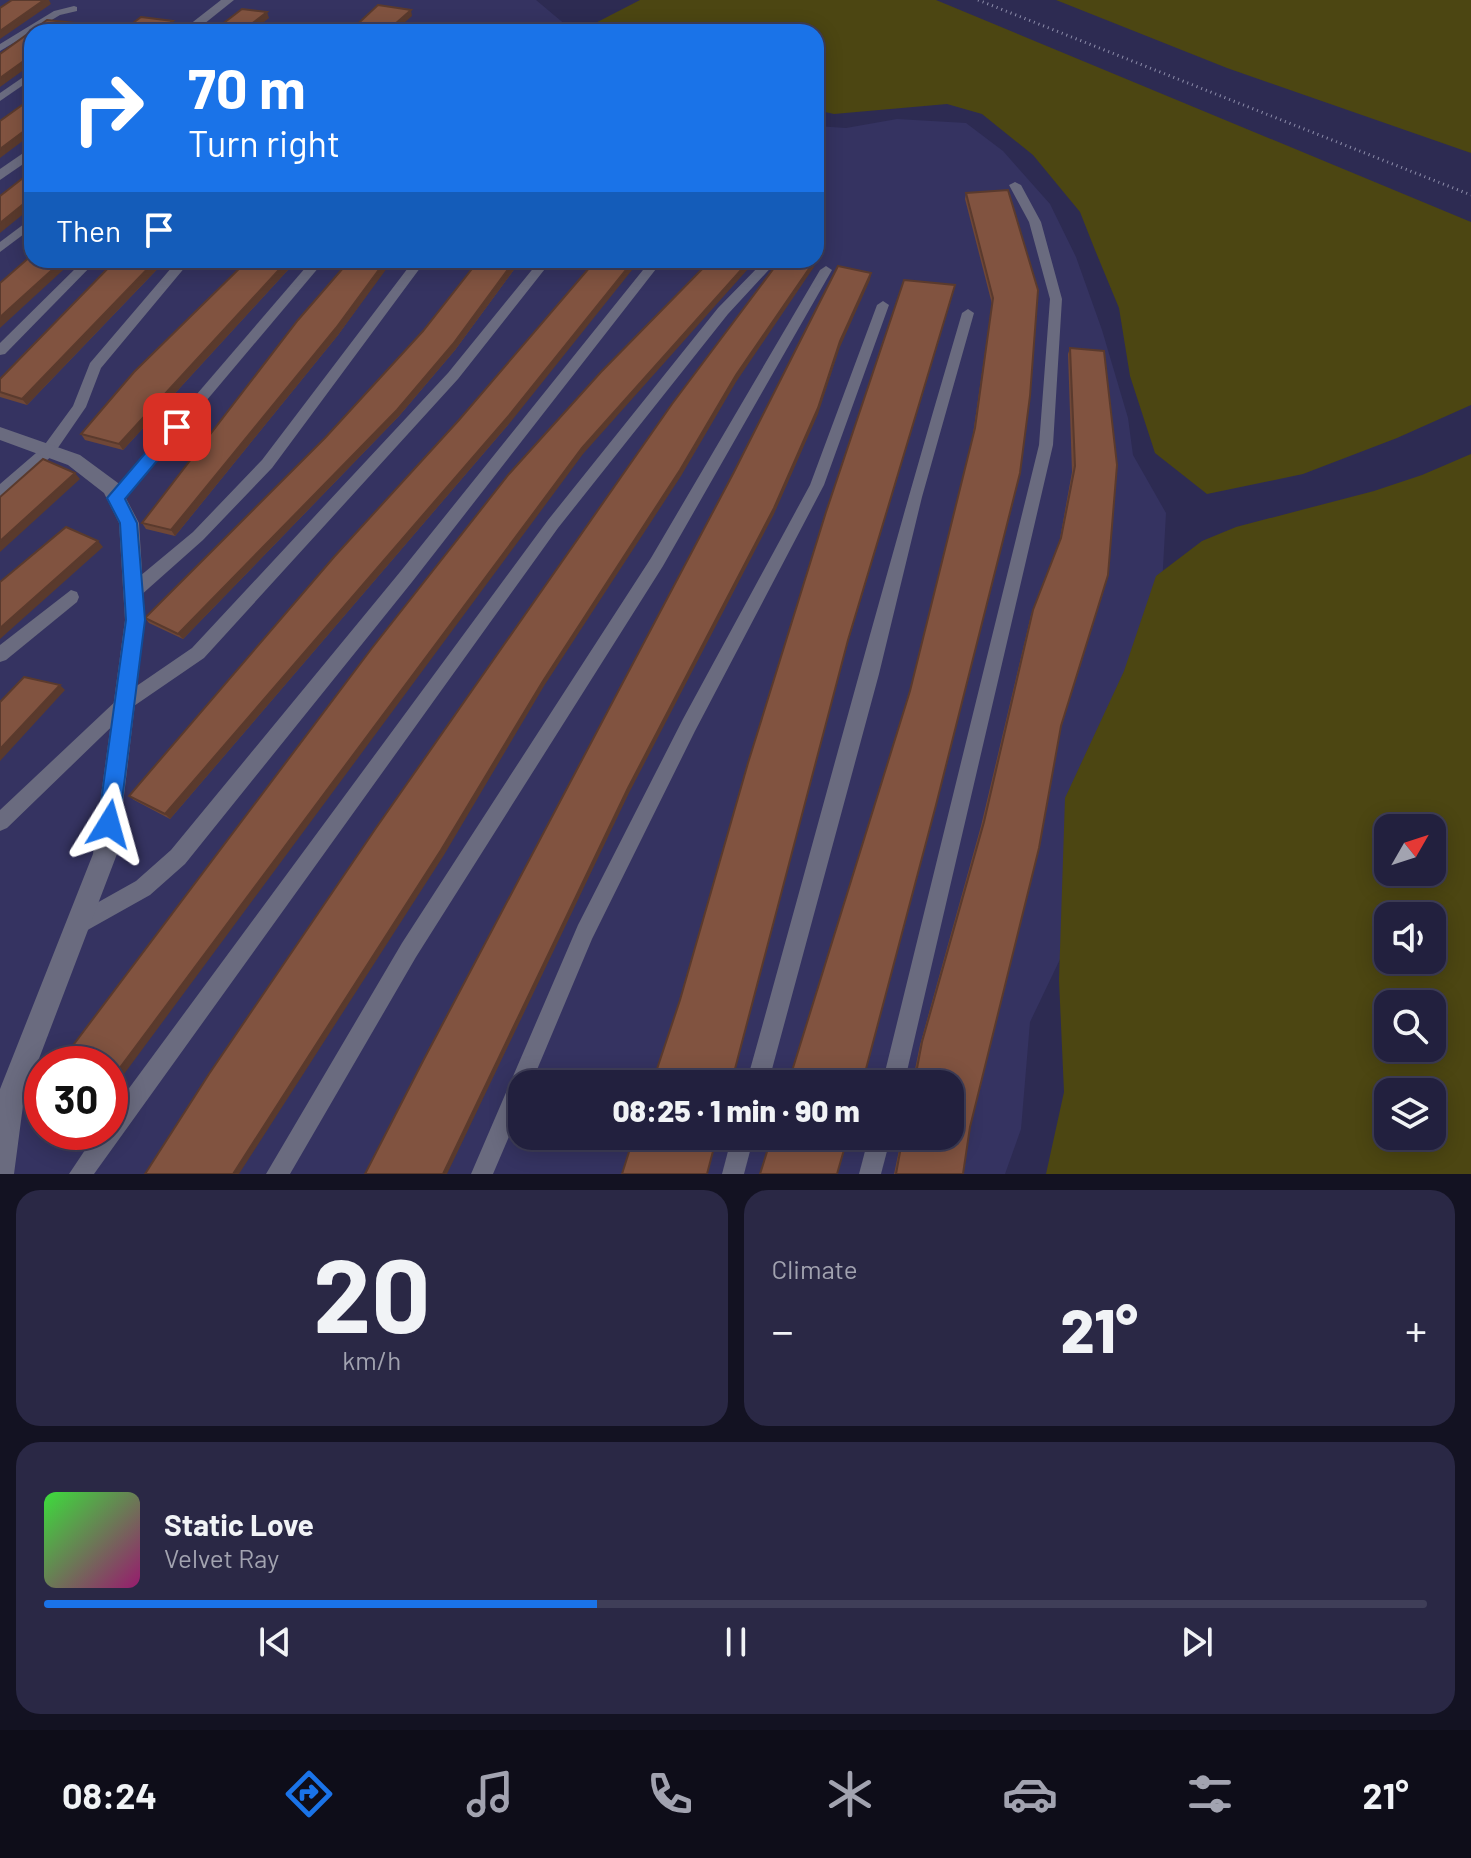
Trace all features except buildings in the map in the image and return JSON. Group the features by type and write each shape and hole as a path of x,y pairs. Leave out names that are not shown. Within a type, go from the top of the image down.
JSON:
{"street":[{"path":"196,24 228,0"},
{"path":"0,176 24,157"},
{"path":"0,433 74,460 111,488 129,523 135,620 105,854 10,1098 0,1173"}],"lane":[{"path":"39,24 57,13 74,9"},
{"path":"0,48 24,33"},
{"path":"0,98 24,80"},
{"path":"896,1070 1046,445 1056,299 1035,222 1015,185"},
{"path":"0,248 24,228"},
{"path":"0,351 83,268"},
{"path":"0,492 48,451 79,407 95,366 178,268"},
{"path":"116,498 312,268"},
{"path":"134,591 198,536 267,464 414,268"},
{"path":"0,822 125,703 198,653 453,376 540,268"},
{"path":"77,925 143,888 178,857 406,577 651,268"},
{"path":"80,1174 553,524 723,311 764,268"},
{"path":"277,1174 409,950 657,562 826,270"},
{"path":"482,1174 585,932 689,725 817,485 883,305"},
{"path":"761,1070 870,674 915,497 968,313"},
{"path":"0,655 71,597"},
{"path":"733,1174 739,1150"},
{"path":"870,1174 876,1150"}],"path":[{"path":"978,0 1471,195"}],"shaded area":[{"path":"0,0 536,0 565,24 24,24 24,268 824,268 824,127 846,128 897,119 966,123 1003,151 1050,204 1076,257 1128,418 1133,455 1166,513 1152,767 1030,1022 1021,1129 1005,1174 0,1174"},
{"path":"640,0 936,0 1471,222 1471,405 1397,438 1303,474 1207,494 1155,453 1130,376 1119,308 1080,212 1033,155 982,114 947,104 834,114 824,112 824,24 594,24"},
{"path":"1056,0 1471,0 1471,153 1227,68"},
{"path":"1471,454 1471,1174 1046,1174 1064,1092 1059,980 1065,798 1124,671 1156,576 1202,541 1236,527 1374,491"}],"route":[{"path":"109,824 135,620 129,523 116,498 177,427"}]}
